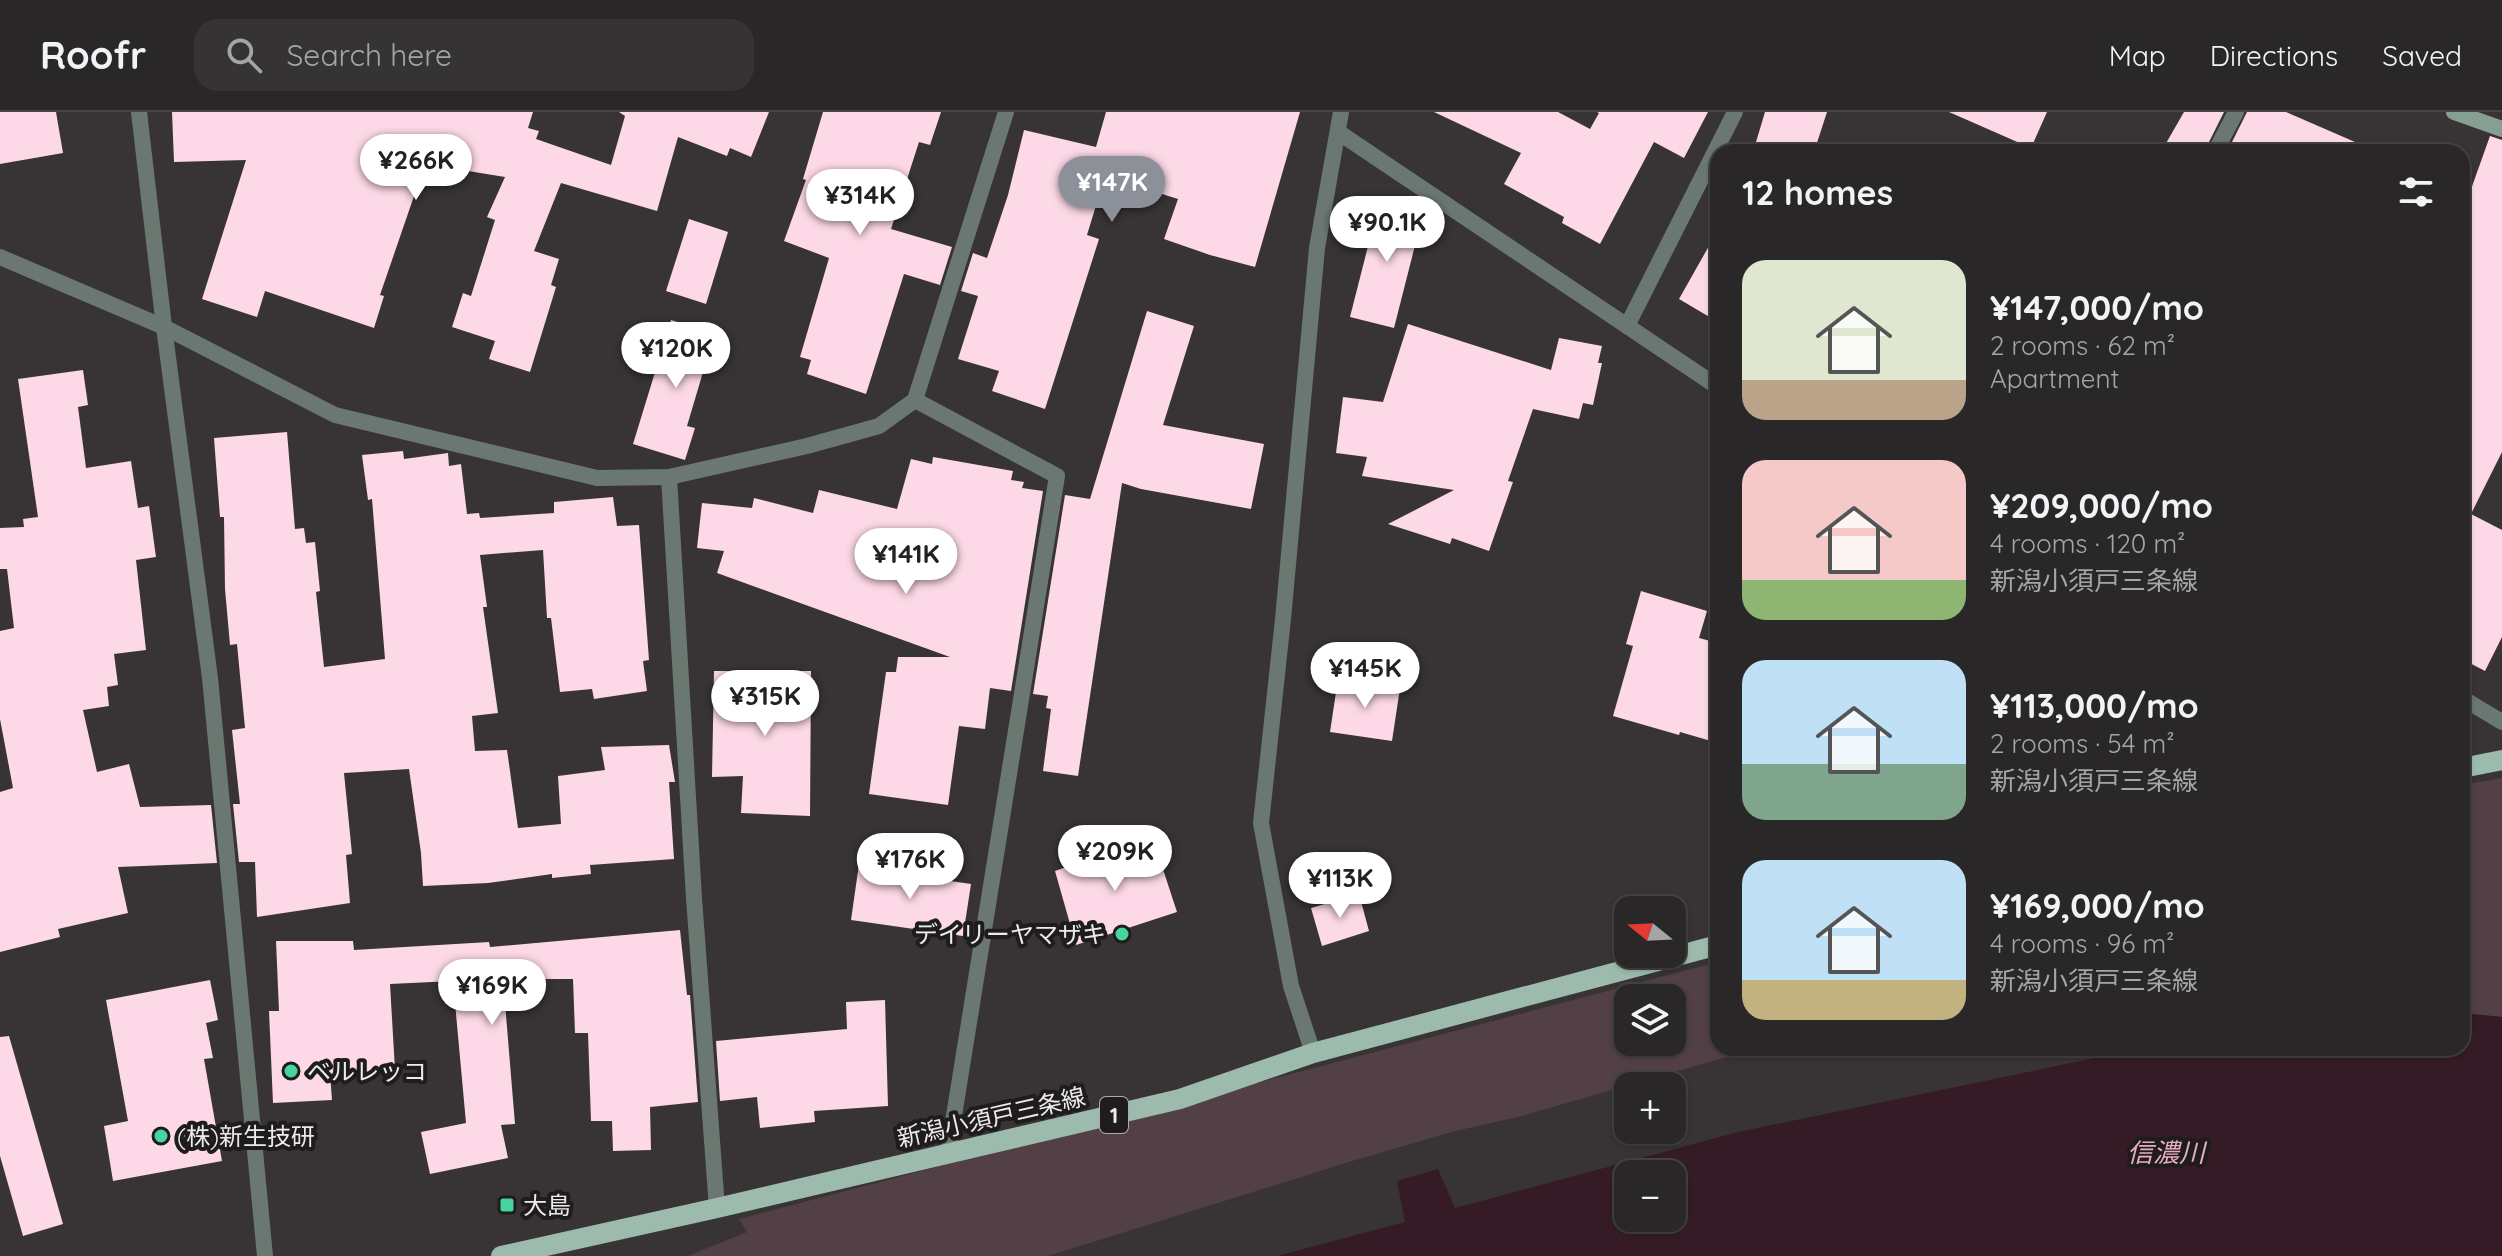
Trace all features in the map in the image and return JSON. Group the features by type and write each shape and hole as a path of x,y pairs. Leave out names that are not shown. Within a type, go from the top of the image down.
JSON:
{"main road":[{"path":"2470,766 2502,760"},
{"name":"新潟小須戸三条線","path":"501,1256 1180,1099 1313,1053 1710,947"}],"street":[{"path":"139,112 210,678 265,1256"},
{"path":"0,257 164,327 335,415 597,478 669,477 807,446 879,426 915,400 1006,112"},
{"path":"1313,1053 1291,986 1261,823 1317,248 1341,112"},
{"path":"1719,144 1735,112"},
{"path":"2219,144 2236,112"},
{"path":"2454,112 2502,129"},
{"path":"1338,132 1710,382"},
{"path":"1627,326 1710,162"},
{"path":"915,400 1057,476 948,1153"},
{"path":"669,477 695,913 717,1208"},
{"path":"2470,703 2502,722"}],"shaded area":[{"path":"2502,778 2502,1017 2470,1014 2470,784"},
{"path":"1710,964 1710,1056 1730,1056 1675,1072 1614,1072 1614,1089 1352,1161 1048,1256 688,1256 747,1232 739,1219 1614,989 1614,1056 1686,1056 1686,984 1634,984"}],"water":[{"name":"信濃川","path":"2470,1014 2502,1017 2502,1256 1277,1256 1405,1222 1397,1181 1438,1169 1455,1208 1614,1165 1614,1232 1686,1232 1686,1160 1634,1160 1738,1132 2105,1056 2470,1056"}],"building":[{"path":"0,112 56,112 63,153 0,164"},
{"path":"172,112 533,112 528,128 539,131 536,139 611,165 625,116 619,112 769,112 751,157 730,148 727,156 678,137 657,211 561,183 534,251 559,259 551,285 556,287 530,372 489,359 495,341 452,327 463,293 471,296 495,220 487,217 505,177 425,164 380,295 384,296 374,328 265,291 257,317 202,299 246,160 174,162"},
{"path":"823,112 941,112 930,145 919,142 891,229 952,247 940,285 904,274 866,394 807,374 811,360 800,357 829,258 784,241 806,180 803,179"},
{"path":"1106,112 1300,112 1255,267 1164,239 1178,199 1105,176 1087,235 1099,239 1045,409 992,391 999,371 958,359 978,296 961,291 973,253 987,258 1008,195 1024,130 1096,147"},
{"path":"1434,112 1558,112 1590,129 1597,112 1708,112 1684,158 1654,142 1600,244 1562,223 1564,217 1504,184 1521,153"},
{"path":"1765,112 1827,112 1817,144 1755,144"},
{"path":"1949,112 2047,112 2033,144 2022,144"},
{"path":"2184,112 2224,112 2208,144 2166,144"},
{"path":"2247,112 2286,112 2360,144 2231,144"},
{"path":"2490,136 2502,140 2502,452 2471,514 2502,530 2502,637 2485,671 2470,663 2470,192"},
{"path":"1380,199 1424,210 1394,328 1350,317"},
{"path":"689,219 728,232 706,304 666,291"},
{"path":"1710,244 1710,317 1679,299"},
{"path":"1147,311 1194,326 1163,425 1264,444 1251,509 1122,483 1078,776 1043,771 1051,709 1046,708 1048,696 1033,694 1065,495 1090,499"},
{"path":"671,320 723,336 714,364 706,362 687,426 695,428 685,460 633,444"},
{"path":"1408,324 1551,370 1559,338 1602,346 1598,363 1602,363 1593,405 1583,403 1579,419 1533,409 1508,481 1513,482 1489,551 1452,538 1450,544 1388,524 1454,490 1362,476 1367,457 1336,453 1343,397 1383,402"},
{"path":"83,370 88,405 78,407 86,468 131,461 138,508 149,506 156,557 136,560 146,650 114,654 118,685 107,687 109,706 83,710 97,772 129,764 140,807 211,805 217,863 118,867 128,913 58,929 60,937 0,952 0,792 13,788 0,719 0,631 14,628 7,569 0,569 0,528 24,527 23,519 38,517 18,379"},
{"path":"287,432 295,529 304,528 306,543 315,542 320,591 316,592 324,667 385,659 372,499 368,500 362,455 403,451 404,459 448,453 449,466 461,464 467,514 479,513 480,518 554,513 554,502 613,497 617,526 639,525 649,660 643,661 647,691 594,699 592,689 560,692 551,618 547,618 543,550 480,555 487,607 483,607 498,713 472,716 475,751 507,750 518,828 561,824 558,776 605,770 601,747 669,745 675,782 669,782 674,859 590,865 591,874 552,878 552,874 488,883 423,886 409,769 344,773 352,854 346,855 350,903 257,917 255,862 239,862 233,804 240,804 232,730 245,728 237,644 230,645 224,517 220,517 214,438"},
{"path":"933,457 1013,471 1011,480 1024,482 1022,488 1043,491 1011,691 990,688 985,729 959,726 948,805 869,794 886,672 896,672 898,657 950,657 717,573 724,551 697,548 702,503 752,508 754,498 813,513 819,490 897,509 911,459 932,464"},
{"path":"1641,591 1707,611 1699,638 1710,641 1710,741 1613,716 1633,646 1626,644"},
{"path":"714,671 811,671 810,816 741,813 743,776 712,777"},
{"path":"1338,679 1400,688 1392,741 1330,732"},
{"path":"1155,845 1177,912 1076,945 1055,871 1108,852 1110,859"},
{"path":"859,864 888,869 888,872 971,884 963,936 851,920"},
{"path":"1359,894 1369,931 1322,946 1311,908"},
{"path":"680,930 687,995 690,995 698,1102 650,1107 651,1150 613,1151 612,1121 591,1121 588,1033 575,1033 573,979 503,979 515,1124 501,1125 508,1158 430,1174 421,1132 466,1123 453,981 390,984 395,1070 330,1074 332,1100 273,1103 269,1011 279,1011 276,941 353,941 354,950 489,942 490,947"},
{"path":"210,980 218,1020 206,1023 213,1058 204,1059 222,1161 113,1181 104,1126 128,1121 106,1000"},
{"path":"885,1000 888,1106 814,1111 815,1122 760,1128 757,1097 720,1101 716,1041 847,1029 846,1002"},
{"path":"9,1036 63,1224 23,1236 0,1156 0,1037"}],"place":[{"name":"デイリーヤマザキ","path":"1122,934"},
{"name":"ベルレッコ","path":"291,1071"},
{"name":"(株)新生技研","path":"161,1136"},
{"name":"大島","path":"507,1205"}]}
